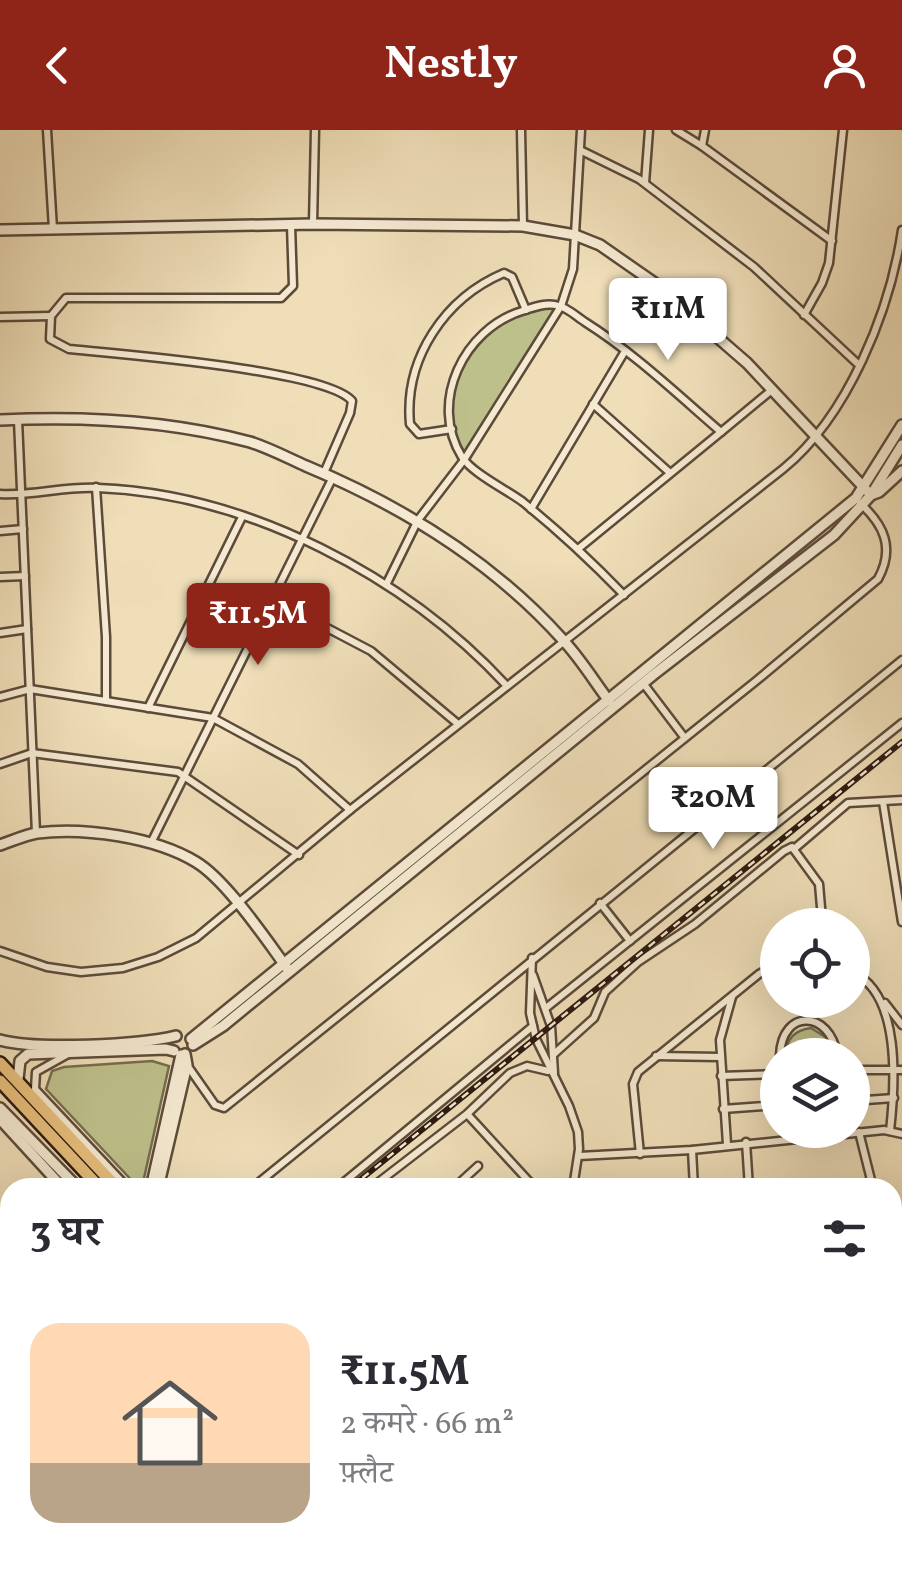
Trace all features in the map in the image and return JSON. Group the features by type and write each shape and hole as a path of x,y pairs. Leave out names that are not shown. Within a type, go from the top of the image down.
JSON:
{"main road":[{"path":"0,1063 10,1090 91,1178"},
{"path":"0,1081 106,1178"}],"street":[{"path":"47,130 53,231"},
{"path":"313,224 315,130"},
{"path":"520,130 524,226"},
{"path":"386,583 418,520 464,460 561,306 573,269 582,130"},
{"path":"645,183 649,130"},
{"path":"676,130 832,242"},
{"path":"702,146 704,130"},
{"path":"804,314 826,273 843,130"},
{"path":"582,151 645,183 754,267 859,365"},
{"path":"0,230 313,224 524,226 575,235 600,245 656,284 747,363 867,492 879,492 902,471"},
{"path":"150,843 301,540 329,475 352,401 345,393 314,382 260,372 69,349 50,339 50,316 66,298 282,298 293,286 291,225"},
{"path":"0,951 47,967 81,972 123,968 158,957 196,938 350,810 784,469 817,436 859,365 889,290 902,230"},
{"path":"452,430 419,434 410,424 414,378 428,338 468,292 504,273 512,277 526,310"},
{"path":"624,594 578,549 464,460 448,419 454,377 467,351 488,327 544,304 561,306 624,351 720,432"},
{"path":"0,317 50,316"},
{"path":"530,509 624,351"},
{"path":"578,549 773,390"},
{"path":"593,404 669,472"},
{"path":"18,419 36,833"},
{"path":"0,420 150,423 252,443 329,475 418,520 496,575 564,640 610,702"},
{"path":"867,492 902,426"},
{"path":"610,702 643,682 834,535 902,445"},
{"path":"96,488 106,637 106,701"},
{"path":"0,494 21,496 96,488 197,501 242,516 301,540 386,583 476,653 507,686"},
{"path":"153,1178 182,1056 192,1042 859,502"},
{"path":"176,1036 172,1041 182,1056 215,1105 224,1108 878,579 886,561 886,538 882,525 859,502"},
{"path":"148,708 242,516"},
{"path":"0,531 23,529"},
{"path":"0,577 25,576"},
{"path":"272,598 371,650 458,724"},
{"path":"194,615 250,643"},
{"path":"0,633 27,629"},
{"path":"264,1178 902,660"},
{"path":"643,682 684,738"},
{"path":"0,697 30,689 213,718 298,764 350,810"},
{"path":"546,1008 902,723"},
{"path":"0,764 32,753 178,772 299,854"},
{"path":"554,1054 582,1032 594,1018 605,992 638,962 695,924 778,854 794,849 842,806 902,800"},
{"path":"883,802 902,922"},
{"path":"0,845 36,833 103,834 150,843 197,862 236,902 287,968"},
{"path":"794,849 819,884 821,908"},
{"path":"600,902 630,941"},
{"path":"532,958 532,1026 574,1122 578,1156 575,1178"},
{"path":"533,975 546,1008 554,1054 552,1073"},
{"path":"640,1154 633,1084 638,1072 760,976"},
{"path":"870,984 902,1025"},
{"path":"878,995 891,1028 898,1069 890,1131"},
{"path":"727,1144 720,1057 722,1028 733,996"},
{"path":"784,1038 786,1030 804,1020 816,1021 831,1038"},
{"path":"349,1178 532,1026"},
{"path":"0,1040 17,1045 56,1044 156,1041 186,1035 192,1042"},
{"path":"10,1090 20,1060 42,1051 166,1048 182,1056"},
{"path":"71,1052 36,1072 35,1089 119,1178"},
{"path":"160,1178 182,1056"},
{"path":"656,1056 720,1057"},
{"path":"384,1178 467,1114 510,1073 527,1066 552,1073"},
{"path":"870,1070 898,1069"},
{"path":"721,1076 760,1075"},
{"path":"870,1100 894,1098"},
{"path":"723,1108 760,1106"},
{"path":"0,1108 55,1178"},
{"path":"467,1114 526,1178"},
{"path":"5,1117 68,1178"},
{"path":"870,1132 902,1134"},
{"path":"578,1156 692,1150 760,1141"},
{"path":"746,1142 748,1178"},
{"path":"863,1148 870,1178"},
{"path":"692,1150 693,1178"},
{"path":"465,1178 478,1166"},
{"path":"902,1476 902,1484"}],"green space":[{"path":"544,306 558,308 465,455 453,422 452,404 454,385 467,352 492,327"},
{"path":"811,1028 827,1038 791,1038"},
{"path":"152,1061 169,1066 144,1178 130,1178 46,1089 52,1071"}],"railway":[{"path":"362,1178 902,742"}]}
